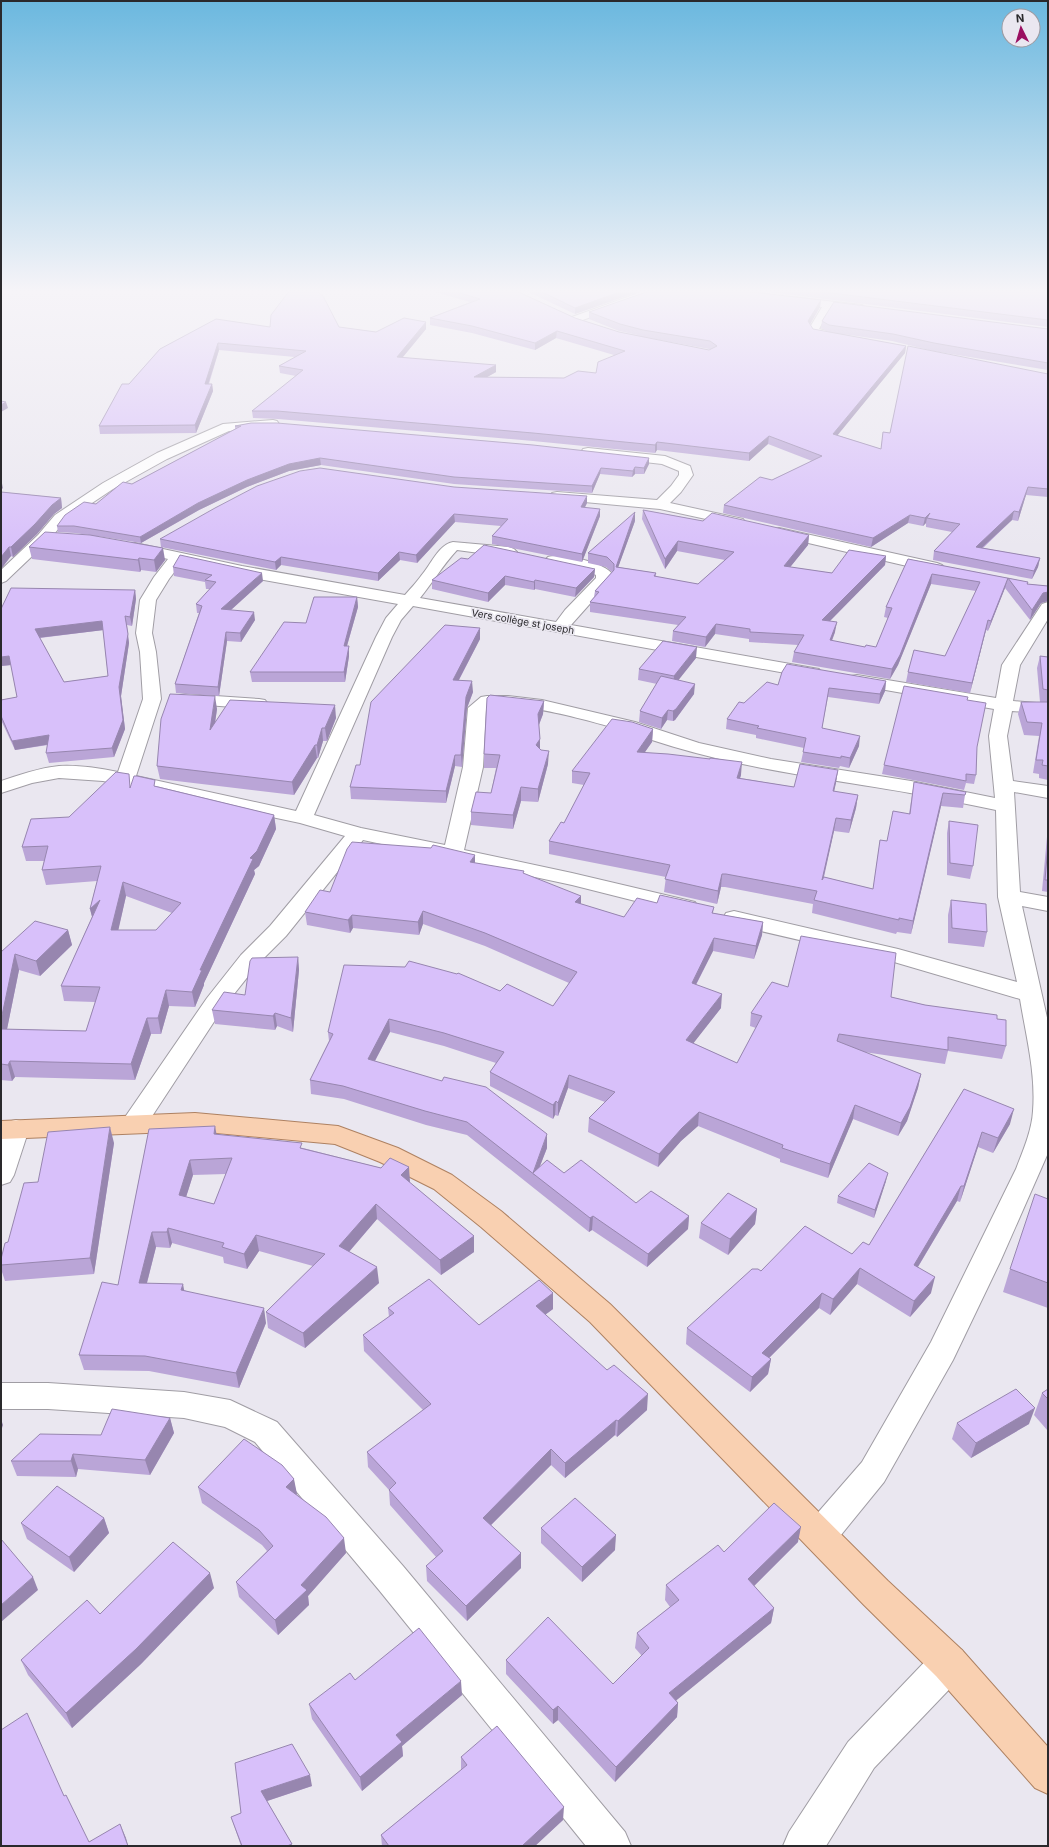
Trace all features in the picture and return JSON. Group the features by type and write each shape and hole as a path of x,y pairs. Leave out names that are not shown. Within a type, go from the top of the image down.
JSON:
{"main road":[{"path":"9,1129 134,1123 195,1122 338,1135 389,1154 444,1182 491,1219 600,1313 876,1593 949,1663 1048,1775"}],"street":[{"path":"1,578 43,538 60,518 82,502 162,456 227,427 252,424 286,425"},
{"path":"577,450 665,460 685,469 686,475 676,489 660,505"},
{"path":"547,496 606,499 660,505 750,525"},
{"path":"765,528 954,571"},
{"path":"43,538 67,538"},
{"path":"144,549 164,538"},
{"name":"Vers collège st joseph","path":"122,544 242,572 1003,705 1048,709"},
{"path":"303,818 384,637 394,618 428,578 442,557 453,546 481,547 593,568 601,571 604,574 604,579 571,613 560,628"},
{"path":"125,779 152,699 148,652 144,633 148,600 162,576 177,558"},
{"path":"820,1535 873,1472 942,1351 986,1262 1029,1169 1039,1142 1046,1112 1047,1078 1031,994 1009,897 1008,853 998,736 1011,665 1026,638 1048,607"},
{"path":"152,699 276,705"},
{"path":"453,853 473,767 475,719 477,708 487,701 508,701 562,709 629,726 694,748 764,764 904,786 1004,796 1048,792"},
{"path":"1,787 28,778 59,772 103,775 125,779 303,818 358,833 572,879 898,956 1031,994"},
{"path":"134,1123 215,1003 249,960 278,931 295,911 358,833"},
{"path":"1009,897 1048,904"},
{"path":"1,1175 9,1129"},
{"path":"1,1396 48,1396 184,1406 230,1414 266,1432 396,1584 611,1846"},
{"path":"803,1846 861,1755 949,1663"}],"building":[{"path":"136,376 207,376 205,384 212,384 195,425 99,426 122,384 129,384"},
{"path":"295,376 475,376 474,377 564,378 568,376 881,376 833,434 881,449 883,432 890,433 902,376 1048,376 1048,489 1028,487 1019,512 1014,511 976,547 1040,558 1034,571 934,551 960,524 927,518 930,513 925,518 910,515 873,538 724,505 760,477 772,480 822,456 769,436 749,453 657,442 655,445 277,411 252,411"},
{"path":"251,423 277,423 533,445 649,458 644,468 635,467 633,471 601,468 592,486 454,477 320,458 289,464 247,480 198,503 140,537 74,526 57,526 65,515 84,502 96,504 123,482 132,484 241,426 235,426"},
{"path":"320,468 454,487 587,496 581,507 600,509 582,554 492,536 508,519 454,514 416,555 399,552 378,573 281,557 275,562 160,539 257,486 300,471"},
{"path":"1,492 61,498 52,505 11,547 9,547 1,557"},
{"path":"643,510 703,521 712,513 809,535 784,566 832,573 849,550 886,556 822,620 837,622 830,640 865,647 866,645 876,647 892,608 886,607 908,559 1008,578 991,621 988,620 972,683 908,672 914,650 945,656 980,582 932,574 900,655 892,669 794,652 804,635 750,632 750,629 716,624 706,637 673,631 686,617 590,602 599,592 595,591 614,570 614,564 607,557 588,553 635,512 616,567 656,573 654,576 698,584 734,552 678,541 665,559"},
{"path":"45,532 90,535 163,548 154,560 139,558 138,560 29,547"},
{"path":"484,545 595,569 576,588 505,576 488,593 432,580 461,558 468,559"},
{"path":"180,555 262,573 221,609 254,612 240,633 226,632 218,687 175,684 202,606 196,604 216,582 205,580 212,575 173,567"},
{"path":"1008,578 1028,582 1027,584 1048,586 1048,592 1043,593 1032,610"},
{"path":"11,588 135,590 130,617 125,616 128,634 119,687 123,720 112,748 46,753 49,735 12,741 1,716 1,700 17,697 9,656 1,657 1,609","holes":["102,621 108,676 64,682 35,629"]},
{"path":"314,597 357,597 344,646 349,646 344,672 250,672 284,622 306,623"},
{"path":"445,625 480,628 453,680 472,681 466,697 461,755 455,755 446,791 350,787 356,765 360,765 371,702"},
{"path":"663,641 697,647 674,676 639,669"},
{"path":"1040,656 1048,657 1048,690 1043,689"},
{"path":"787,664 886,681 880,694 829,688 822,728 860,736 850,758 803,752 806,738 757,728 759,726 727,719 739,702 744,703 767,682 778,685 782,672"},
{"path":"661,676 695,684 676,709 673,711 668,710 662,718 640,711"},
{"path":"904,686 968,697 967,700 986,703 977,747 976,775 966,774 966,781 884,765"},
{"path":"170,694 215,696 210,730 230,700 335,705 325,728 322,728 317,745 315,745 292,782 157,766 161,719"},
{"path":"490,695 544,701 538,714 540,739 536,745 541,750 549,751 538,789 521,787 513,815 471,812 476,792 491,793 500,755 484,754 487,698"},
{"path":"1021,702 1048,702 1048,766 1042,765 1043,760 1036,760 1042,723 1027,722"},
{"path":"612,719 632,722 653,729 637,752 742,762 737,778 794,787 800,764 838,770 833,791 858,795 851,820 836,818 822,880 824,877 873,889 880,840 887,841 893,811 910,814 914,782 966,792 965,795 943,793 913,921 899,918 899,920 814,900 817,891 726,874 722,874 718,891 665,879 670,865 549,841 561,822 564,823 590,773 572,771"},
{"path":"116,772 129,774 130,788 134,776 137,776 155,780 154,786 274,815 257,851 250,858 253,859 200,970 202,970 192,992 166,990 158,1018 147,1018 131,1064 10,1061 8,1065 1,1064 1,1029 86,1031 100,987 61,986 100,900 90,909 101,866 42,870 48,846 22,847 31,819 69,817","holes":["123,882 181,903 156,930 111,930"]},
{"path":"949,821 978,825 973,866 950,863"},
{"path":"352,842 431,848 433,845 475,855 470,862 524,871 523,873 581,896 575,902 624,917 637,898 657,903 660,895 714,907 712,913 763,922 756,946 714,938 692,983 722,994 686,1040 737,1063 762,1016 751,1013 772,982 788,987 801,936 896,953 891,997 925,1005 997,1015 997,1019 1006,1020 1006,1046 948,1037 948,1050 839,1034 837,1041 921,1074 910,1107 901,1123 855,1105 830,1164 782,1148 783,1145 699,1112 682,1128 659,1154 589,1118 615,1092 569,1075 558,1103 556,1101 553,1105 490,1072 504,1052 444,1033 389,1019 368,1059 442,1081 444,1077 486,1087 547,1134 533,1173 547,1160 564,1173 581,1160 636,1203 651,1191 689,1216 648,1254 593,1216 590,1218 467,1122 343,1086 310,1080 333,1034 328,1032 344,965 405,967 409,961 457,974 458,973 500,991 507,984 553,1006 577,972 485,933 423,911 418,922 352,915 348,920 305,912 320,890 330,892 347,849"},
{"path":"1048,845 1048,880 1045,880"},
{"path":"951,900 986,904 987,932 952,928"},
{"path":"35,921 68,930 36,961 15,954 1,1020 1,952"},
{"path":"298,957 291,1018 275,1013 273,1016 212,1010 224,992 245,995 250,961 252,958"},
{"path":"964,1089 1014,1109 998,1138 982,1132 964,1186 961,1186 914,1265 935,1277 914,1301 860,1268 833,1299 822,1293 762,1353 771,1359 752,1377 687,1328 752,1269 758,1269 761,1271 805,1226 852,1254 863,1242 869,1245"},
{"path":"215,1126 214,1134 302,1143 300,1148 381,1168 390,1158 409,1167 401,1175 474,1236 440,1260 376,1204 339,1246 377,1267 303,1333 266,1312 325,1254 256,1235 244,1254 222,1247 224,1243 168,1228 167,1232 152,1232 139,1283 183,1284 181,1290 264,1308 236,1373 145,1356 79,1355 102,1282 118,1285 149,1129","holes":["232,1158 214,1204 179,1195 190,1160"]},
{"path":"110,1127 90,1258 1,1265 5,1243 8,1242 24,1183 38,1182 48,1132"},
{"path":"869,1163 888,1173 875,1210 838,1196"},
{"path":"728,1193 757,1209 730,1239 701,1223"},
{"path":"1035,1194 1048,1199 1048,1283 1010,1269"},
{"path":"429,1279 479,1325 539,1280 553,1293 536,1306 607,1370 614,1365 648,1394 618,1421 616,1420 565,1463 551,1449 483,1518 521,1553 466,1606 426,1566 443,1551 389,1490 396,1483 367,1452 431,1404 363,1335 394,1313 388,1308"},
{"path":"1016,1389 1035,1408 976,1443 957,1423"},
{"path":"1048,1389 1048,1399 1042,1393"},
{"path":"112,1409 170,1418 145,1460 73,1454 71,1461 11,1461 40,1434 101,1435"},
{"path":"244,1439 282,1465 294,1479 286,1487 326,1517 344,1538 301,1585 307,1590 275,1620 236,1582 273,1546 259,1530 198,1487"},
{"path":"57,1486 104,1518 69,1557 21,1523"},
{"path":"575,1498 616,1535 582,1567 541,1528"},
{"path":"774,1503 801,1527 748,1579 774,1608 669,1693 678,1703 616,1767 558,1706 553,1710 506,1660 548,1617 613,1684 649,1648 637,1633 679,1600 666,1585 718,1545 724,1552"},
{"path":"1,1539 33,1577 1,1605"},
{"path":"173,1542 210,1573 136,1649 66,1713 21,1660 87,1600 100,1614"},
{"path":"419,1628 461,1681 396,1735 402,1742 360,1777 309,1704 350,1673 355,1680"},
{"path":"27,1713 64,1796 66,1795 89,1842 120,1824 128,1846 1,1846 1,1730"},
{"path":"497,1726 564,1807 522,1846 389,1846 381,1835 467,1765 461,1757"},
{"path":"292,1744 310,1775 261,1791 292,1844 287,1846 242,1846 231,1817 241,1813 235,1763"}]}
